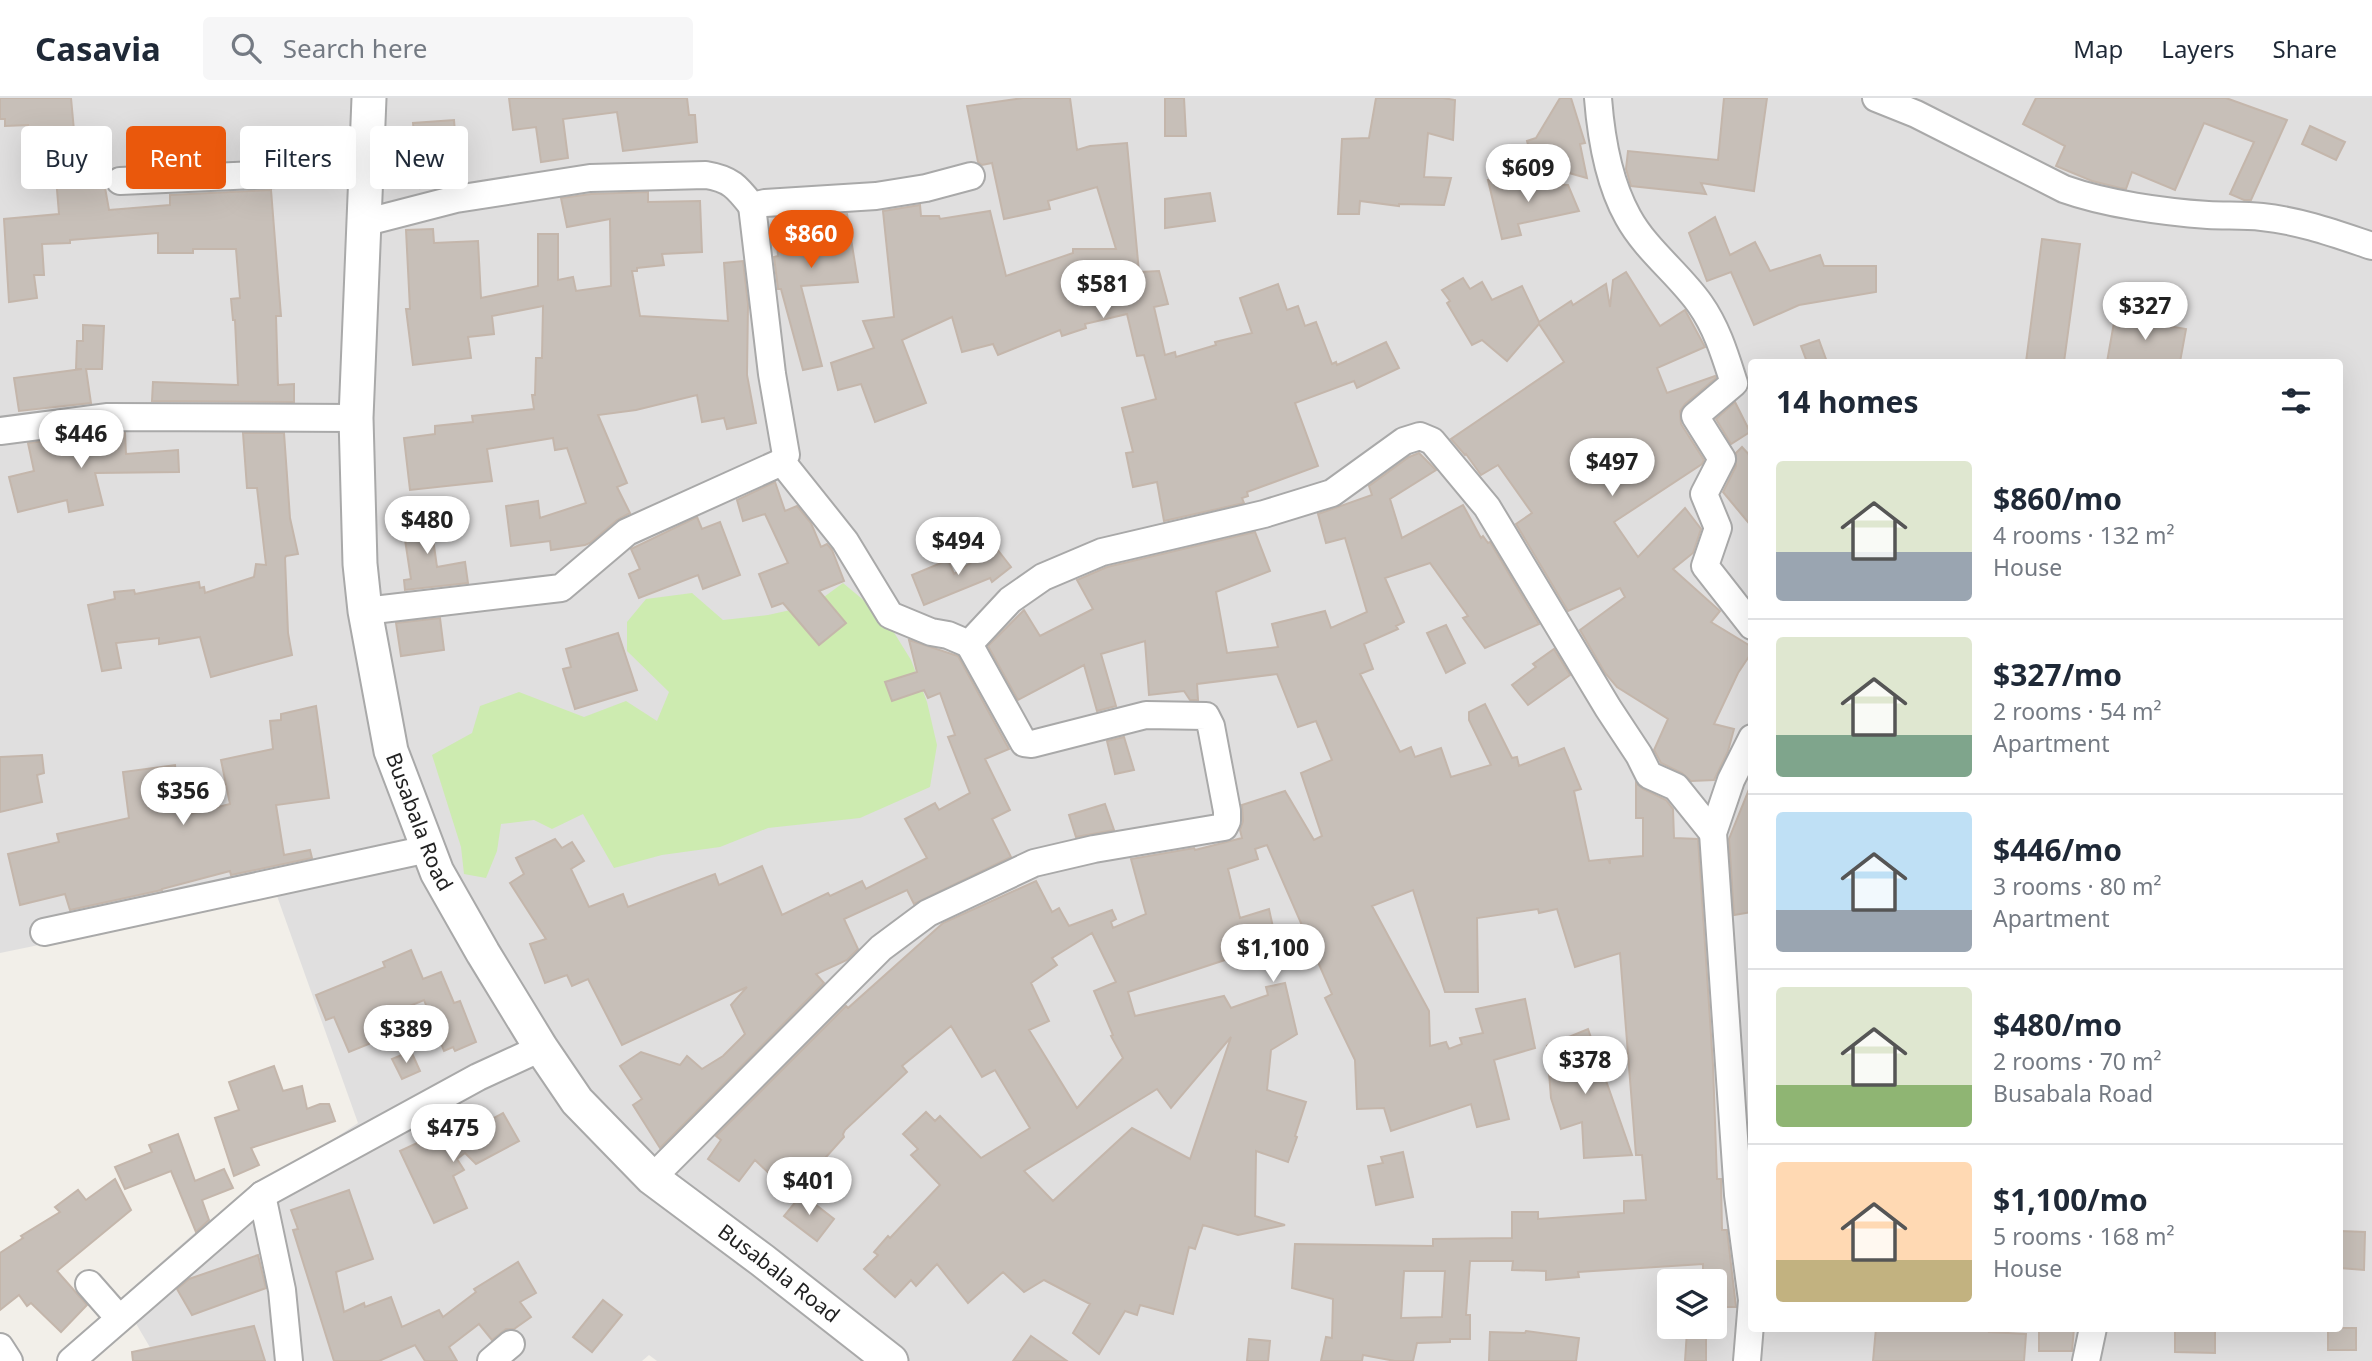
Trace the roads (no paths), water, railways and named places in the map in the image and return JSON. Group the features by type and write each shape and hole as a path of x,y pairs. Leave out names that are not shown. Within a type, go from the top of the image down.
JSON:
{"street":[{"name":"Busabala Road","path":"369,98 356,418 360,565 365,611 391,751 437,872 541,1048 577,1101 652,1178 762,1259 891,1361"},
{"path":"1598,98 1599,115 1618,197 1630,220 1700,303 1717,334 1734,383 1695,416 1722,459 1704,494 1718,528 1705,566 1748,621"},
{"path":"1876,98 1916,114 2064,189 2081,195 2204,214 2263,217 2314,226 2372,246"},
{"path":"120,181 365,170"},
{"path":"363,223 456,199 590,178 706,174 721,177 734,184 752,206 772,374 786,455 782,462 627,532 561,587 365,611"},
{"path":"752,206 876,196 926,188 971,176"},
{"path":"0,431 108,417 356,418"},
{"path":"970,644 1010,600 1043,577 1102,552 1264,514 1332,493 1404,442 1420,436 1432,441 1487,507 1649,775 1676,787 1713,833"},
{"path":"652,1178 881,948 929,913 1034,863 1094,849 1224,827 1226,824 1227,811 1207,716 1146,715 1032,744 1024,743 970,644 890,615 845,541 782,462"},
{"path":"1748,746 1731,780 1713,833 1738,1195 1748,1270"},
{"path":"44,932 428,849"},
{"path":"71,1361 118,1317 262,1195 478,1077 541,1048"},
{"path":"262,1195 282,1290 289,1361"},
{"path":"89,1284 118,1317"},
{"path":"1747,1361 1749,1332"},
{"path":"2086,1361 2092,1332"},
{"path":"0,1347 9,1361"}]}
